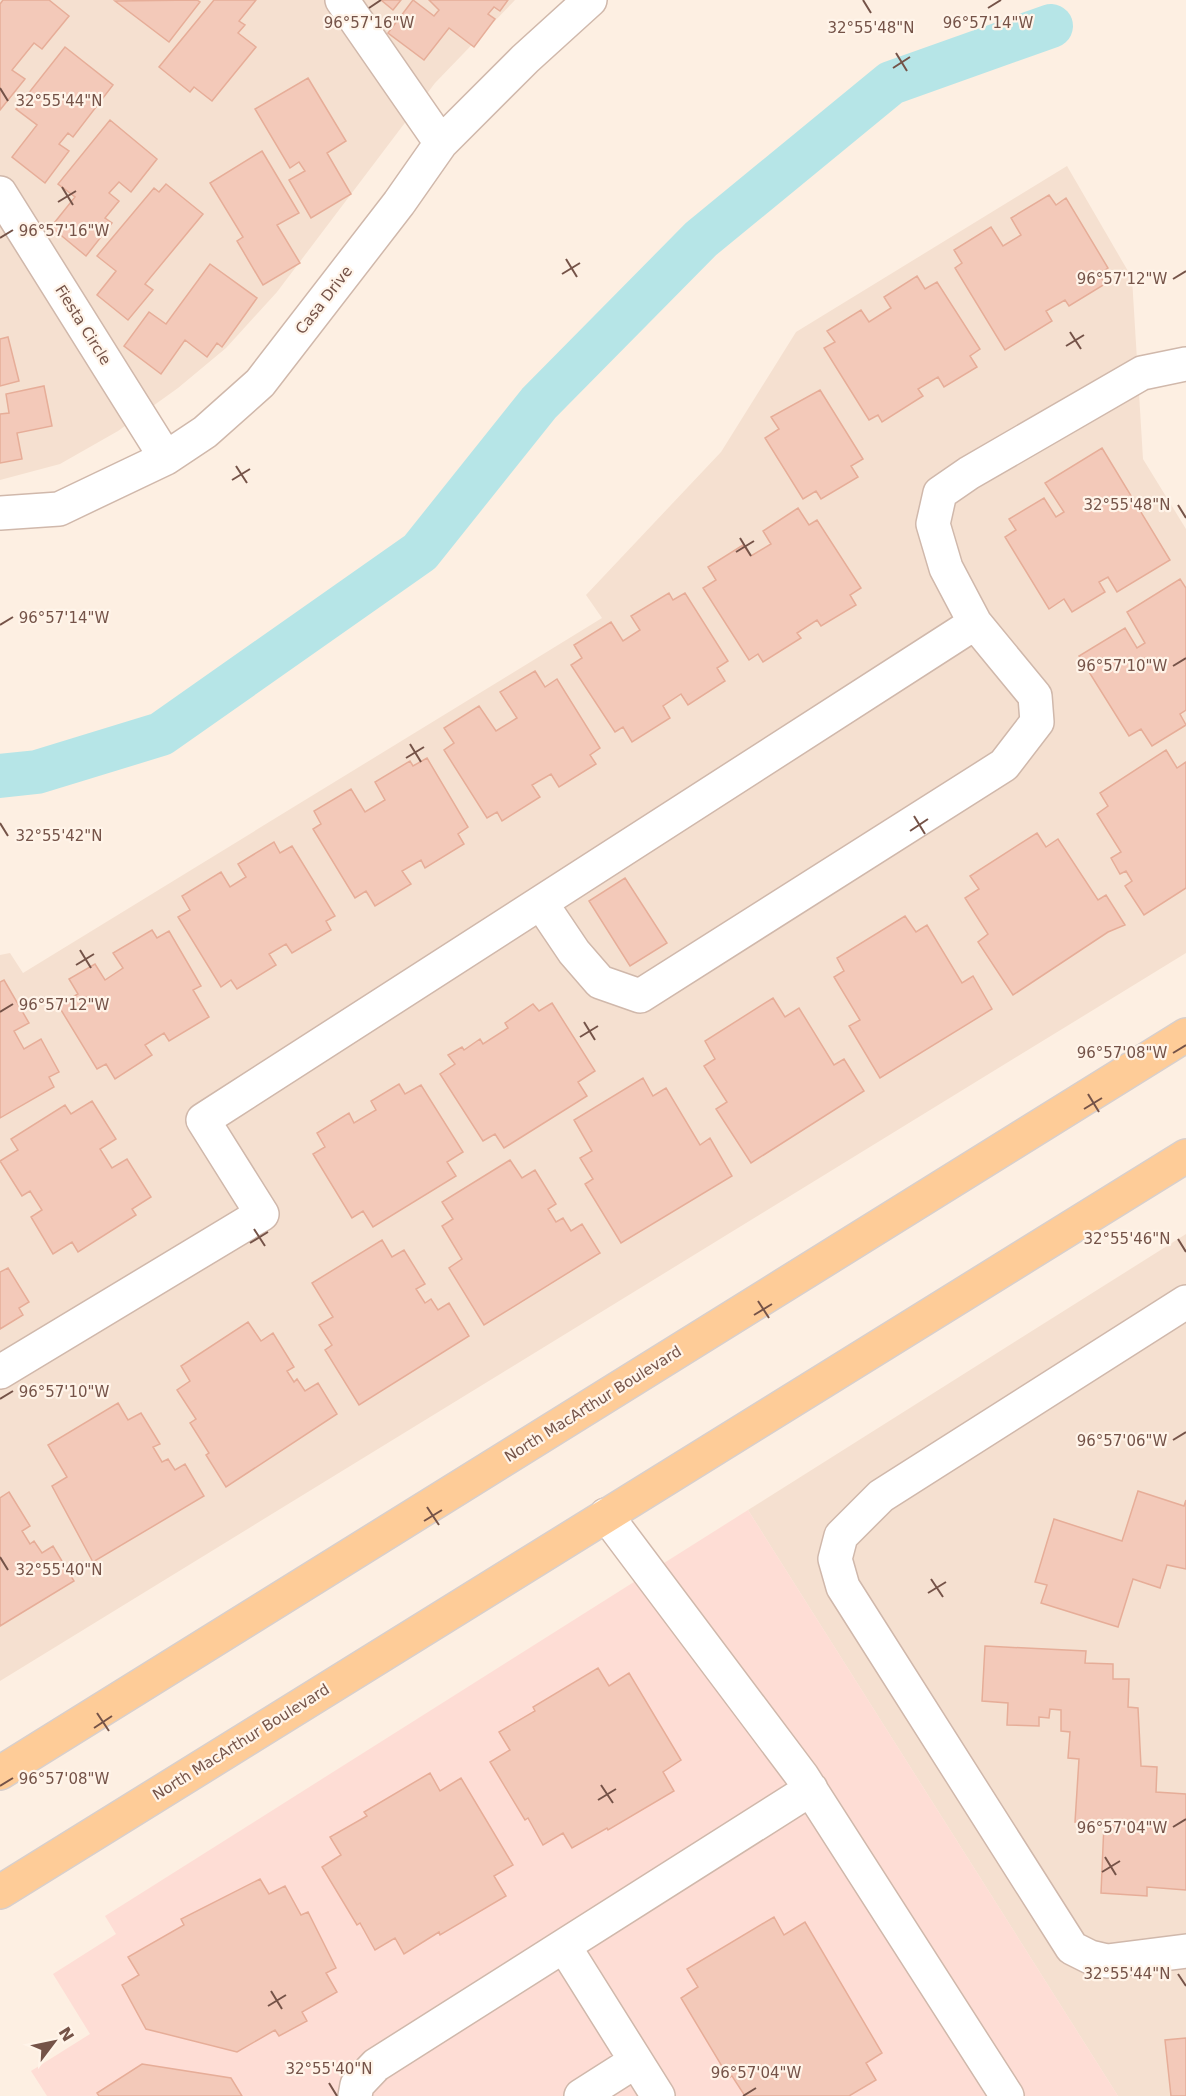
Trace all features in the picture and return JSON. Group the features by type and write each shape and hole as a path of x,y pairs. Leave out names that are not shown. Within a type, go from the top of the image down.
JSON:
{"main road":[{"name":"North MacArthur Boulevard","path":"2,1771 1186,1035"},
{"name":"North MacArthur Boulevard","path":"0,1892 1186,1156"},
{"path":"0,1908 35,1869"}],"street":[{"path":"342,0 441,143"},
{"name":"Casa Drive","path":"0,513 59,509 166,458 205,432 260,383 399,203 441,143 525,59 590,0"},
{"name":"Fiesta Circle","path":"0,193 166,458"},
{"path":"541,903 574,952 600,982 640,996 1004,765 1037,722 1035,696 975,623 946,568 933,524 940,493 969,473 1142,373 1186,364"},
{"path":"0,1372 262,1214 203,1120 975,623"},
{"path":"1186,1302 881,1496 841,1536 835,1559 843,1587 1072,1948 1107,1962 1186,1951"},
{"path":"606,1515 811,1789 1007,2096"},
{"path":"355,2096 357,2085 376,2065 811,1789"},
{"path":"564,1946 658,2096"},
{"path":"580,2096 636,2061"}],"shaded area":[{"path":"0,0 515,0 435,83 277,292 226,348 178,388 118,431 60,464 0,480"},
{"path":"1067,166 1132,278 1143,459 1186,529 1186,953 0,1681 0,955 10,953 23,973 602,618 586,595 721,452 796,332"},
{"path":"1186,1234 1186,2096 1118,2096 748,1510"},
{"path":"748,1510 1118,2096 47,2096 31,2071 90,2034 53,1974 116,1934 105,1916"}],"building":[{"path":"3,0 49,0 69,16 42,49 34,43 12,70 25,79 0,110 0,4"},
{"path":"197,0 200,2 169,42 115,1"},
{"path":"214,0 256,0 239,21 245,25 238,33 256,47 212,101 194,87 190,92 159,67"},
{"path":"381,0 401,0 393,10"},
{"path":"413,0 434,16 439,10 429,0 508,0 500,11 494,7 488,14 495,19 474,47 449,28 424,60 388,33"},
{"path":"65,47 113,85 73,137 68,133 59,144 69,151 45,183 12,157 37,125 16,109"},
{"path":"308,78 346,141 327,153 351,194 311,218 289,180 305,171 299,162 290,168 255,109"},
{"path":"110,120 157,159 131,192 119,182 109,193 119,201 105,218 112,223 86,256 51,227 75,197 58,184"},
{"path":"262,151 299,213 277,225 300,263 263,285 237,241 243,237 210,183"},
{"path":"166,184 203,214 145,284 153,290 128,320 97,295 116,271 97,256 154,188 159,192"},
{"path":"1049,195 1056,205 1066,198 1108,268 1099,274 1105,284 1069,306 1065,300 1046,311 1052,321 1005,350 955,268 962,263 954,250 991,227 1003,246 1021,235 1011,218"},
{"path":"210,264 257,298 222,347 217,343 207,357 185,340 161,374 124,346 149,312 166,324"},
{"path":"917,276 925,289 937,282 980,349 970,356 977,367 944,387 938,377 918,389 923,396 882,422 878,415 869,420 824,348 835,342 827,331 861,310 869,322 891,308 884,297"},
{"path":"8,337 19,381 0,386 0,339"},
{"path":"44,386 52,426 17,433 22,459 0,463 0,414 9,413 6,394"},
{"path":"820,390 863,459 851,466 858,477 821,499 816,491 803,499 765,438 779,429 771,417"},
{"path":"1102,448 1170,560 1117,592 1108,577 1099,582 1105,592 1072,612 1064,599 1049,609 1005,537 1016,530 1009,519 1044,498 1056,517 1064,512 1045,483"},
{"path":"798,508 809,525 817,520 861,588 850,595 856,605 821,626 817,620 797,633 801,638 763,662 758,654 749,660 703,588 716,580 708,567 743,545 751,556 771,544 763,531"},
{"path":"1180,579 1186,588 1186,710 1180,714 1186,725 1152,746 1141,729 1129,736 1079,656 1125,628 1137,648 1145,643 1127,612"},
{"path":"669,593 673,600 685,593 728,661 717,668 725,681 688,705 681,694 663,706 670,718 632,742 623,727 615,732 571,665 582,658 574,645 611,622 623,641 640,630 631,616"},
{"path":"535,671 545,687 557,679 600,748 590,755 596,764 559,787 551,774 532,785 540,797 502,821 497,812 487,818 444,750 454,743 444,728 479,706 496,731 517,718 500,692"},
{"path":"1166,750 1177,768 1186,762 1186,888 1144,915 1125,886 1132,881 1126,871 1120,874 1111,858 1121,852 1097,814 1108,806 1100,793"},
{"path":"427,758 468,827 458,834 464,844 425,868 421,860 402,871 411,884 375,906 366,891 355,898 313,829 321,824 314,811 351,789 365,812 385,800 375,782 410,761 413,766"},
{"path":"1037,833 1046,847 1058,839 1098,900 1106,895 1125,925 1108,932 1013,995 978,942 988,934 965,898 979,889 970,876"},
{"path":"274,842 280,853 292,846 335,916 326,921 331,930 292,953 286,944 269,954 276,965 237,989 231,980 221,987 178,917 190,910 182,896 221,872 230,887 246,877 238,864"},
{"path":"625,878 667,943 630,966 589,901"},
{"path":"905,916 916,932 927,925 962,983 973,976 992,1009 880,1078 849,1026 860,1020 834,977 844,971 837,958"},
{"path":"152,930 157,938 169,931 201,986 193,990 209,1017 169,1041 164,1033 145,1045 152,1055 115,1079 106,1064 97,1069 58,1005 78,994 69,979 95,964 105,980 123,968 113,953"},
{"path":"4,980 29,1023 14,1031 24,1049 41,1039 59,1072 49,1077 54,1087 0,1118 0,982"},
{"path":"773,998 785,1017 799,1008 834,1065 844,1059 864,1091 751,1163 716,1109 727,1102 704,1066 715,1059 705,1041"},
{"path":"552,1003 595,1071 578,1082 587,1096 504,1148 495,1134 483,1141 440,1074 455,1064 448,1055 462,1047 464,1050 480,1039 483,1044 508,1028 505,1023 533,1004 539,1011"},
{"path":"643,1078 653,1096 666,1088 700,1145 710,1138 732,1176 621,1243 585,1184 593,1179 580,1158 592,1151 574,1120"},
{"path":"399,1084 405,1094 421,1085 463,1152 447,1162 456,1176 373,1227 363,1211 352,1218 313,1154 325,1147 317,1133 349,1113 354,1123 376,1110 371,1101"},
{"path":"92,1101 116,1139 100,1149 112,1168 127,1159 151,1197 132,1209 136,1215 78,1252 72,1242 53,1254 31,1217 42,1210 30,1191 22,1196 0,1161 18,1150 11,1139 65,1105 71,1114"},
{"path":"510,1160 522,1178 535,1170 556,1204 548,1209 556,1222 563,1218 571,1231 582,1224 600,1253 484,1325 449,1268 462,1259 442,1226 453,1219 442,1202"},
{"path":"382,1240 392,1257 404,1250 425,1284 416,1289 425,1303 431,1299 438,1310 449,1303 469,1336 359,1405 325,1350 332,1345 319,1325 333,1317 312,1283"},
{"path":"8,1268 29,1302 19,1308 23,1315 0,1329 0,1272"},
{"path":"248,1322 261,1341 273,1333 294,1367 287,1371 294,1382 297,1379 305,1391 318,1383 337,1414 226,1487 206,1455 209,1453 190,1423 196,1419 177,1390 190,1381 181,1366"},
{"path":"118,1403 128,1420 141,1413 160,1444 153,1447 162,1462 168,1459 175,1470 185,1464 204,1496 93,1562 52,1486 67,1477 48,1445"},
{"path":"1138,1491 1184,1506 1186,1500 1186,1569 1167,1565 1160,1588 1133,1579 1118,1627 1041,1603 1047,1585 1035,1582 1054,1519 1122,1541"},
{"path":"9,1492 30,1526 22,1531 30,1544 34,1541 42,1553 53,1546 74,1581 0,1626 0,1498"},
{"path":"985,1646 1086,1651 1085,1663 1113,1664 1113,1679 1129,1679 1128,1707 1138,1708 1141,1766 1157,1767 1156,1792 1186,1794 1186,1890 1147,1887 1147,1896 1101,1893 1104,1824 1075,1822 1079,1759 1068,1758 1070,1732 1061,1731 1061,1710 1050,1709 1049,1718 1039,1717 1039,1726 1007,1725 1008,1703 982,1701"},
{"path":"598,1668 609,1686 629,1673 681,1760 663,1772 674,1791 608,1830 607,1828 572,1848 563,1833 543,1845 528,1818 525,1820 490,1762 510,1750 499,1732 535,1711 533,1707"},
{"path":"430,1773 440,1791 461,1778 513,1865 494,1876 506,1896 440,1935 439,1932 404,1954 395,1938 375,1950 360,1923 357,1925 322,1867 341,1855 330,1837 367,1816 364,1812"},
{"path":"260,1879 269,1894 285,1886 301,1915 308,1912 336,1968 326,1973 337,1992 302,2012 307,2021 279,2036 275,2030 237,2052 146,2029 122,1985 139,1975 128,1957 184,1925 181,1919"},
{"path":"774,1917 784,1935 805,1922 882,2053 866,2063 876,2080 849,2096 745,2096 732,2076 729,2078 681,1998 698,1987 687,1969"},
{"path":"1186,2038 1186,2096 1171,2096 1165,2040"},
{"path":"142,2064 231,2078 242,2096 99,2096 97,2093"}],"waterway":[{"path":"0,776 37,772 161,734 420,552 539,403 701,239 891,83 1051,26"}]}
